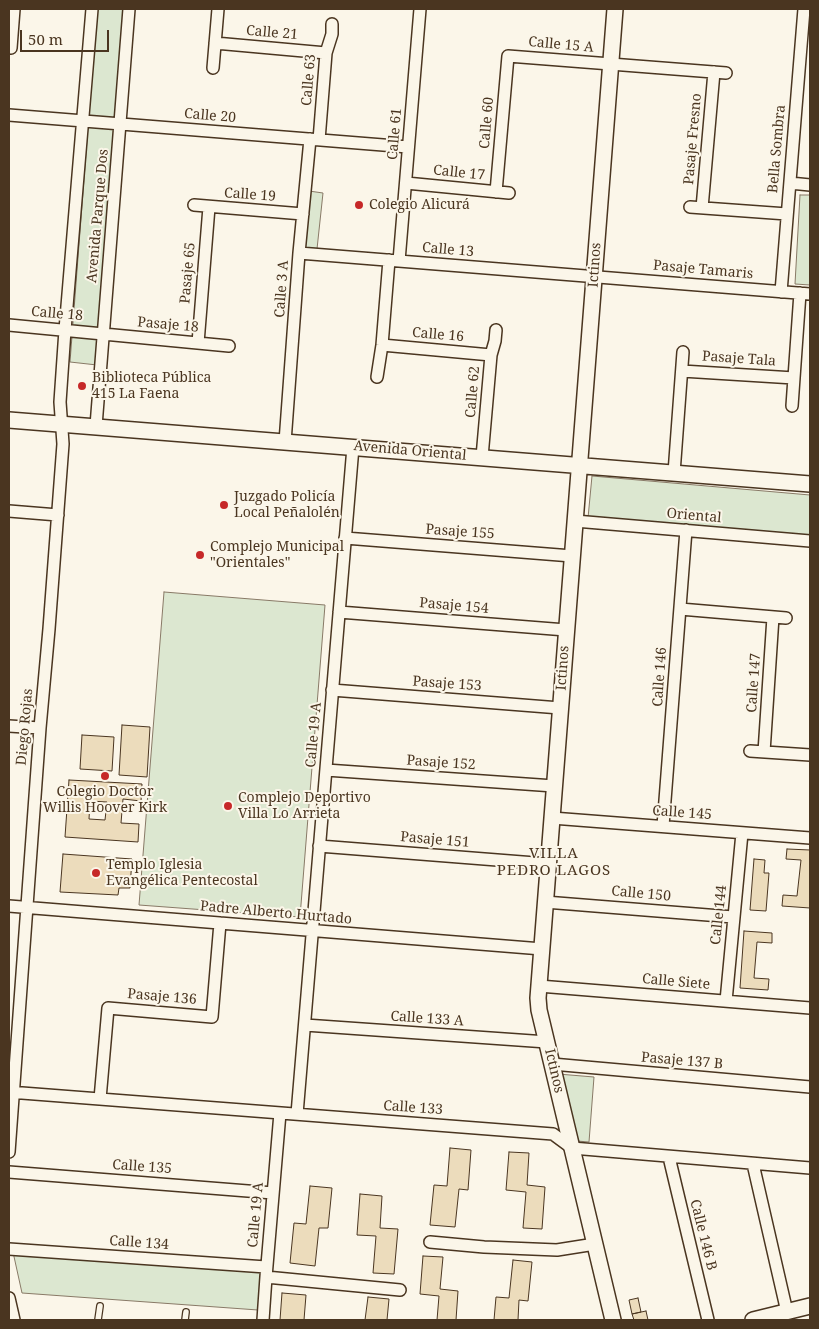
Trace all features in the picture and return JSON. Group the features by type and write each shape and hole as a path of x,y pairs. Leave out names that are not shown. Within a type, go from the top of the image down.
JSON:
{"street":[{"path":"11,48 14,9"},
{"name":"Avenida Parque Dos","path":"62,424 60,402 65,330 92,9"},
{"name":"Avenida Parque Dos","path":"96,426 129,9"},
{"path":"212,68 218,9"},
{"name":"Calle 61","path":"377,377 406,183 420,9"},
{"name":"Ictinos","path":"613,1320 539,1010 539,986 615,9"},
{"name":"Bella Sombra","path":"781,292 804,9"},
{"name":"Calle 63","path":"315,139 326,53 332,34 332,24"},
{"name":"Calle 21","path":"215,43 326,53"},
{"name":"Calle 15 A","path":"508,56 611,64"},
{"name":"Calle 60","path":"496,192 508,56"},
{"name":"Pasaje Fresno","path":"611,64 720,72 702,208"},
{"name":"Calle 20","path":"9,115 408,147"},
{"name":"Calle 3 A","path":"285,442 299,252 315,139"},
{"name":"Calle 17","path":"406,183 509,193"},
{"path":"790,183 810,184"},
{"name":"Calle 19","path":"194,206 303,214"},
{"name":"Pasaje 65","path":"198,343 209,207"},
{"path":"690,207 787,214"},
{"name":"Calle 13","path":"299,252 594,277"},
{"name":"Pasaje Tamaris","path":"594,277 805,294"},
{"path":"792,406 805,294"},
{"name":"Calle 18","path":"9,325 103,334"},
{"name":"Calle 62","path":"482,457 491,355 496,341 496,330"},
{"name":"Pasaje 18","path":"103,334 229,346"},
{"name":"Calle 16","path":"382,345 491,355"},
{"name":"Pasaje Tala","path":"674,473 684,352"},
{"name":"Pasaje Tala","path":"682,371 794,378"},
{"name":"Avenida Oriental","path":"9,420 810,484"},
{"name":"Diego Rojas","path":"9,1152 40,728 58,515 63,444 62,424"},
{"name":"Calle 19 A","path":"297,1114 352,447"},
{"path":"9,512 58,515"},
{"name":"Oriental","path":"575,521 810,541"},
{"name":"Calle 146","path":"663,826 686,530"},
{"name":"Pasaje 155","path":"345,538 572,556"},
{"path":"680,609 786,618"},
{"name":"Pasaje 154","path":"339,612 566,630"},
{"name":"Calle 147","path":"764,752 774,617"},
{"name":"Pasaje 153","path":"332,690 560,708"},
{"path":"9,726 40,728"},
{"path":"750,751 810,755"},
{"name":"Pasaje 152","path":"326,770 554,786"},
{"name":"Calle 145","path":"552,818 810,838"},
{"name":"Calle 144","path":"726,1001 742,833"},
{"name":"Pasaje 151","path":"320,846 548,864"},
{"name":"Calle 150","path":"545,902 734,916"},
{"name":"Padre Alberto Hurtado","path":"9,906 542,950"},
{"name":"Pasaje 136","path":"100,1099 108,1008 212,1017 220,924"},
{"name":"Calle Siete","path":"539,986 810,1008"},
{"name":"Calle 133 A","path":"304,1026 547,1042"},
{"name":"Pasaje 137 B","path":"552,1064 810,1087"},
{"name":"Calle 133","path":"12,1092 553,1134 572,1148 810,1168"},
{"name":"Calle 19 A","path":"263,1320 280,1113"},
{"name":"Calle 146 B","path":"669,1156 708,1320"},
{"path":"753,1164 787,1312"},
{"name":"Calle 135","path":"9,1172 273,1193"},
{"path":"430,1242 484,1247 557,1250 595,1244"},
{"name":"Calle 134","path":"9,1249 266,1272 400,1290"},
{"path":"9,1298 14,1320"},
{"path":"753,1320 810,1306"}],"lane":[{"path":"98,1320 100,1306"},
{"path":"185,1320 186,1312"}],"green space":[{"path":"97,9 124,9 97,365 70,362"},
{"path":"309,191 323,193 317,249 304,248"},
{"path":"800,195 810,195 810,285 795,284"},
{"path":"592,476 810,495 810,537 588,518"},
{"name":"Complejo Deportivo Villa Lo Arrieta","path":"164,592 325,605 300,917 139,905"},
{"path":"558,1074 594,1077 589,1142 577,1141"},
{"path":"13,1252 262,1270 258,1310 22,1293"}],"building":[{"path":"122,725 150,727 147,777 119,775"},
{"path":"82,735 114,737 112,771 80,769"},
{"path":"69,780 142,784 141,801 123,799 121,823 139,824 138,842 65,837","holes":["90,801 107,802 105,820 89,819"]},
{"path":"787,849 810,850 810,908 782,906 783,895 797,896 801,860 786,859"},
{"name":"Templo Iglesia Evangélica Pentecostal","path":"63,854 132,859 130,888 119,888 118,895 60,892"},
{"path":"754,859 765,860 764,873 769,873 766,911 750,910"},
{"path":"744,931 772,933 772,943 757,942 754,978 769,979 768,990 740,988"},
{"path":"450,1148 471,1150 468,1190 459,1189 455,1227 430,1225 434,1185 447,1186"},
{"path":"509,1152 529,1153 527,1185 545,1187 542,1229 523,1228 526,1192 506,1190"},
{"path":"310,1186 332,1188 328,1228 319,1228 315,1266 290,1263 294,1223 306,1224"},
{"path":"360,1194 382,1196 380,1228 398,1229 394,1274 373,1273 376,1236 357,1235"},
{"path":"423,1256 443,1257 440,1289 458,1291 456,1320 437,1320 439,1296 420,1294"},
{"path":"513,1260 532,1262 528,1301 519,1300 518,1320 494,1320 496,1297 509,1298"},
{"path":"282,1293 306,1295 304,1320 280,1320"},
{"path":"368,1297 389,1299 387,1320 365,1320"},
{"path":"638,1298 641,1312 632,1314 629,1300"},
{"path":"646,1311 648,1320 634,1320 632,1314"}],"place":[{"name":"Colegio Alicurá","path":"359,205"},
{"name":"Biblioteca Pública 415 La Faena","path":"82,386"},
{"name":"Juzgado Policía Local Peñalolén","path":"224,505"},
{"name":"Complejo Municipal \"Orientales\"","path":"200,555"},
{"name":"Colegio Doctor Willis Hoover Kirk","path":"105,776"},
{"name":"Complejo Deportivo Villa Lo Arrieta","path":"228,806"},
{"name":"Templo Iglesia Evangélica Pentecostal","path":"96,873"}],"district":[{"name":"VILLA PEDRO LAGOS","path":"554,862"}]}
